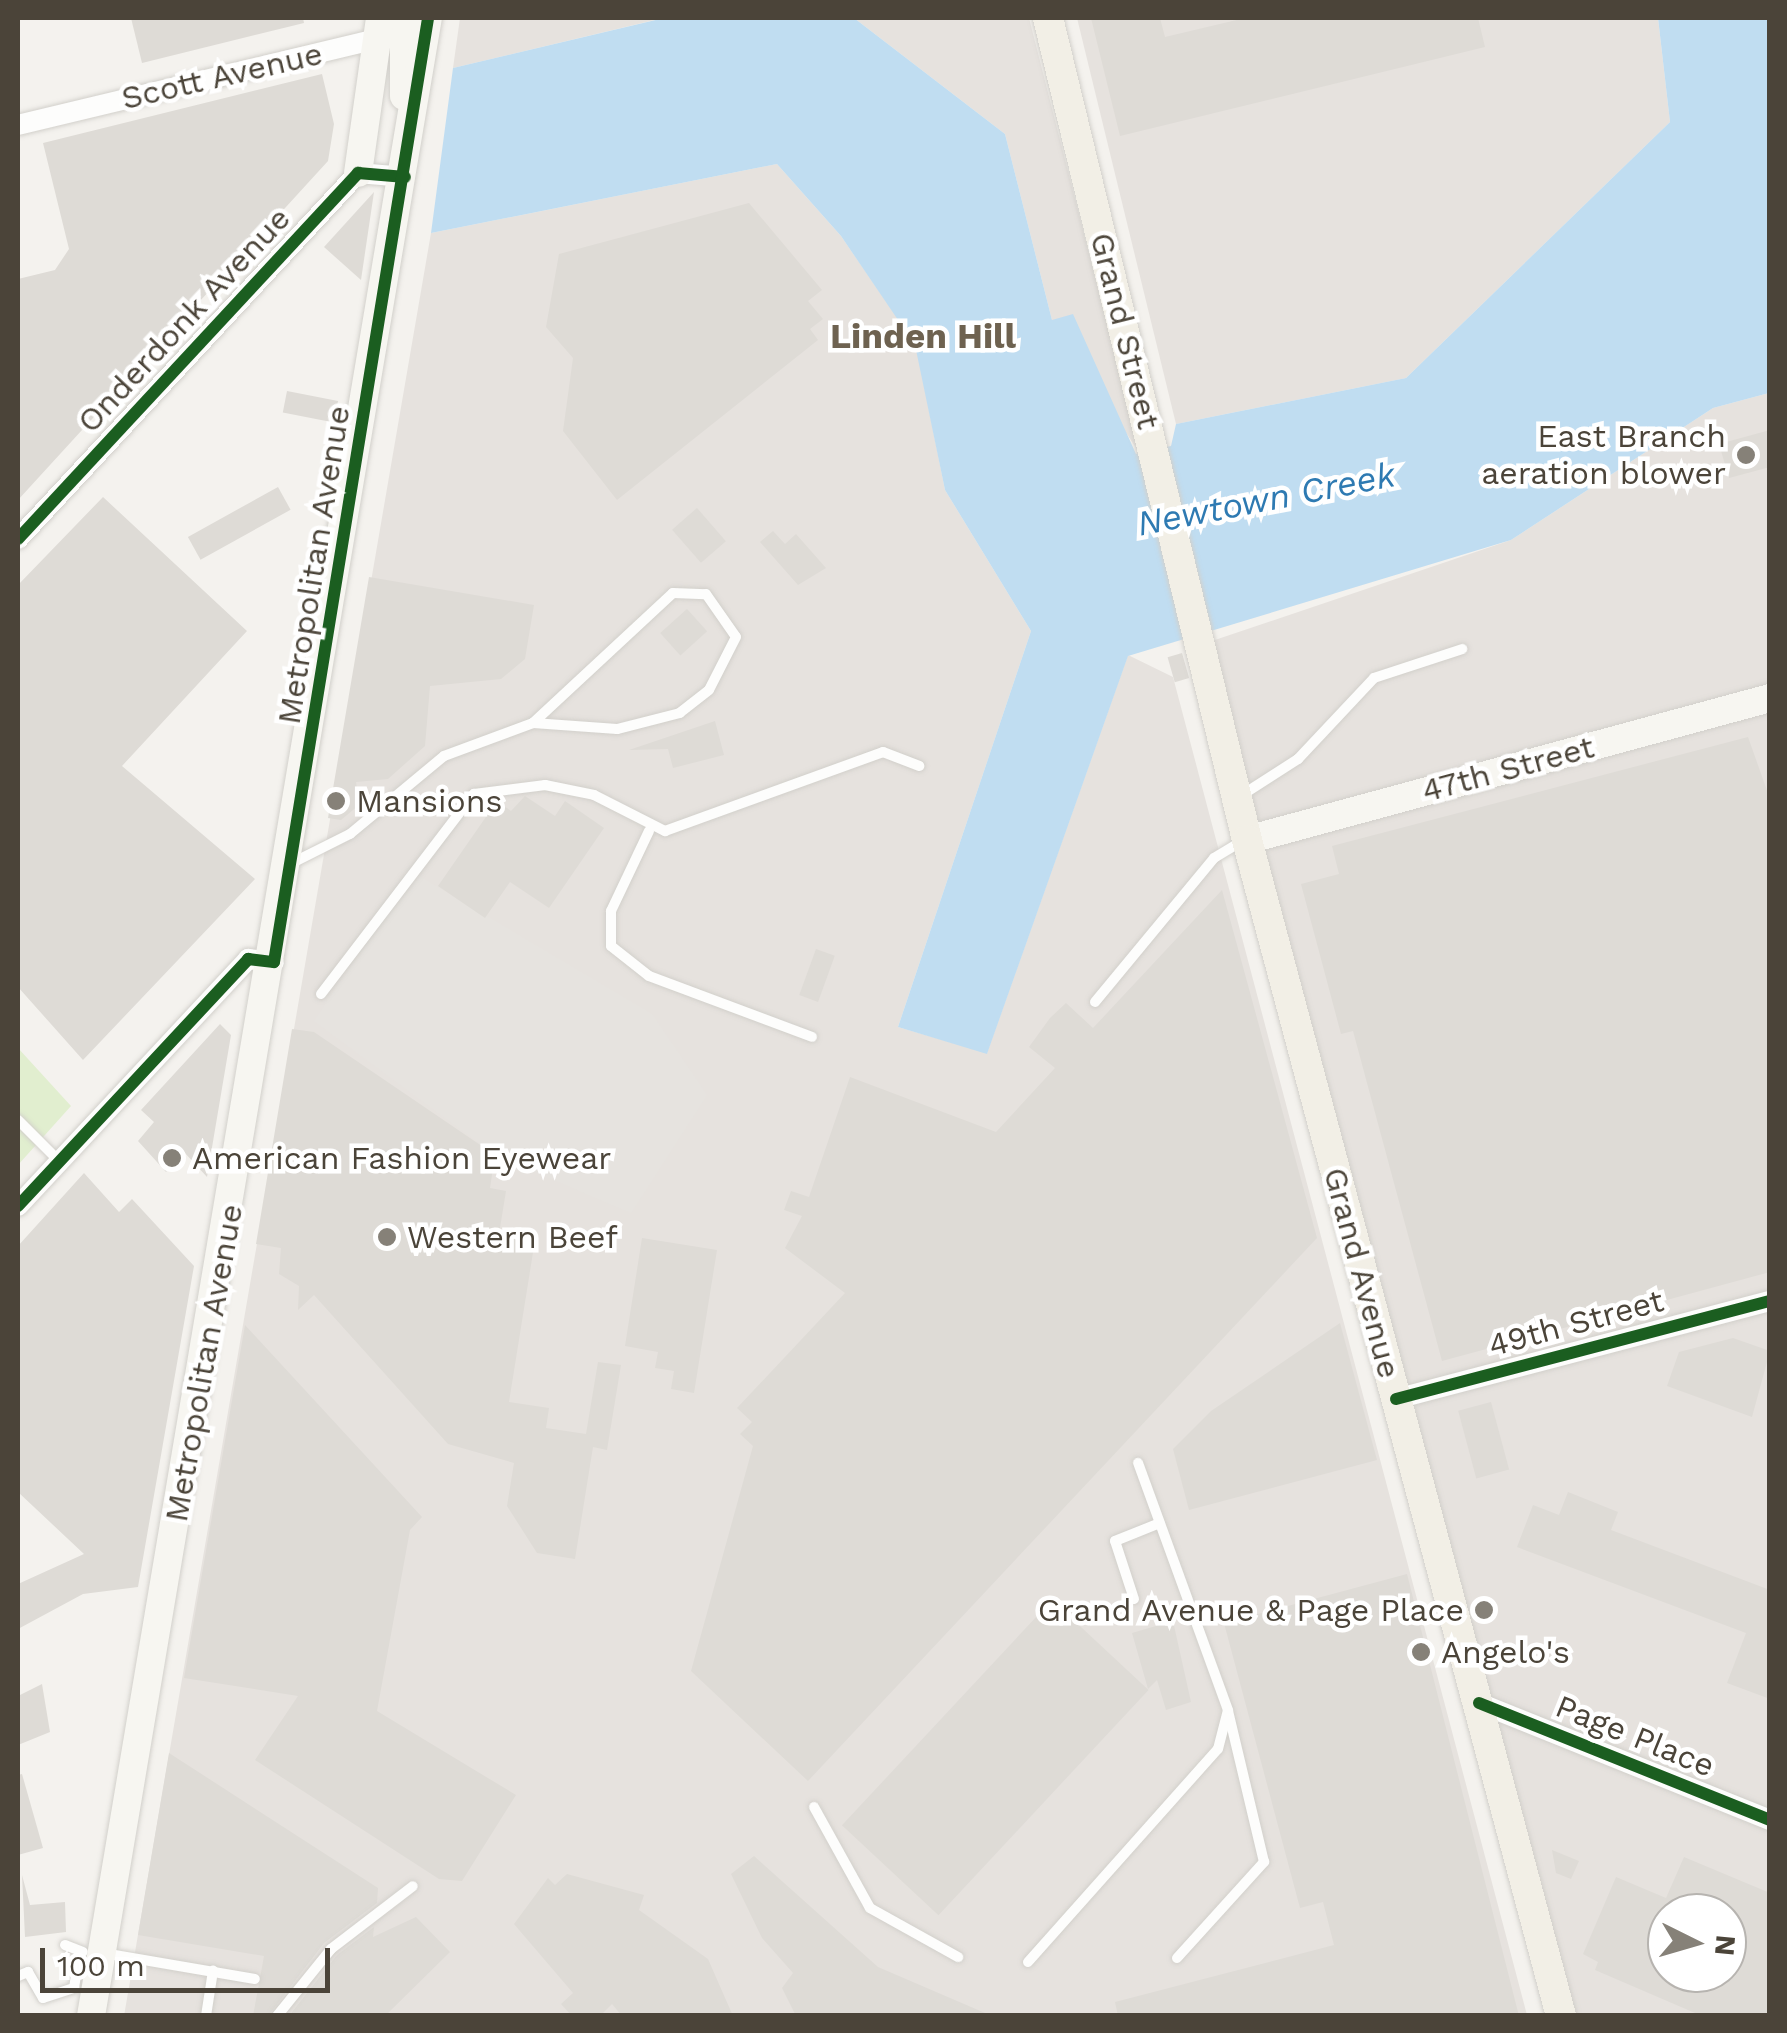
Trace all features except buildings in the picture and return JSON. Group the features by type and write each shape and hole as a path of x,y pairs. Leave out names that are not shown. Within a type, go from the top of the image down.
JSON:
{"main road":[{"name":"Grand Street","path":"1048,18 1203,644"},
{"path":"358,174 403,25"},
{"name":"Metropolitan Avenue","path":"91,2016 95,1950 292,863 405,177 403,25"},
{"name":"Grand Avenue","path":"1203,644 1246,840 1562,2016"},
{"name":"47th Street","path":"1246,840 1770,698"}],"street":[{"name":"Scott Avenue","path":"18,125 403,25"},
{"path":"358,174 405,177"},
{"name":"Onderdonk Avenue","path":"18,540 358,174"},
{"path":"18,1206 248,959 274,962"},
{"name":"49th Street","path":"1396,1399 1770,1301"},
{"name":"Page Place","path":"1479,1703 1770,1820"}],"lane":[{"path":"292,863 350,834 444,756 534,723 673,593 706,594 736,637 709,690 680,712 618,730 534,723"},
{"path":"1237,799 1298,758 1374,678 1462,648"},
{"path":"812,1038 650,976 612,946 611,911 649,831 883,752 920,766"},
{"path":"322,994 474,794 508,785 577,792 649,831"},
{"path":"1095,1002 1214,858 1246,840"},
{"path":"18,1120 59,1161"},
{"path":"1138,1463 1228,1710 1264,1862 1177,1958"},
{"path":"1134,1599 1116,1541 1160,1523"},
{"path":"1028,1962 1218,1748 1228,1710"},
{"path":"814,1807 870,1908 958,1957"},
{"path":"277,2016 342,1938 413,1886"},
{"path":"65,1945 255,1979"},
{"path":"71,1968 95,1950"},
{"path":"23,1974 44,1998 74,1988 95,1950"},
{"path":"23,1974 30,1957"},
{"path":"206,2016 213,1972"},
{"path":"23,1974 38,1980"}],"shaded area":[{"path":"460,18 663,18 453,68"},
{"path":"854,18 1029,18 1140,454 1052,320 1005,134"},
{"path":"1077,18 1658,18 1670,122 1406,378 1176,424"},
{"path":"777,164 841,236 916,345 945,490 1031,631 898,1027 987,1053 1128,655 1173,677 1527,2015 124,2016 431,233"},
{"path":"1769,393 1769,2015 1562,2015 1203,644 1511,540 1713,408"},
{"path":"414,873 652,1014 707,1095 631,1213 495,1155 314,1021"}],"green space":[{"path":"18,1048 71,1106 18,1165"}],"water":[{"name":"Newtown Creek","path":"664,18 854,18 1005,134 1052,320 1073,314 1136,454 1171,446 1176,424 1406,378 1670,122 1658,18 1769,18 1769,393 1713,408 1511,540 1128,656 987,1054 898,1027 1031,631 945,490 915,345 841,236 777,164 431,233 453,68"}],"cycle path":[{"path":"18,1206 248,959 274,962 428,18"},
{"path":"18,539 358,173 405,177"},
{"path":"1396,1399 1770,1301"},
{"path":"1479,1703 1770,1820"}],"place":[{"name":"East Branch aeration blower","path":"1746,455"},
{"name":"Mansions","path":"336,801"},
{"name":"American Fashion Eyewear","path":"172,1158"},
{"name":"Western Beef","path":"387,1237"},
{"name":"Grand Avenue & Page Place","path":"1484,1610"},
{"name":"Angelo's","path":"1421,1652"}],"district":[{"name":"Linden Hill","path":"923,336"}]}
